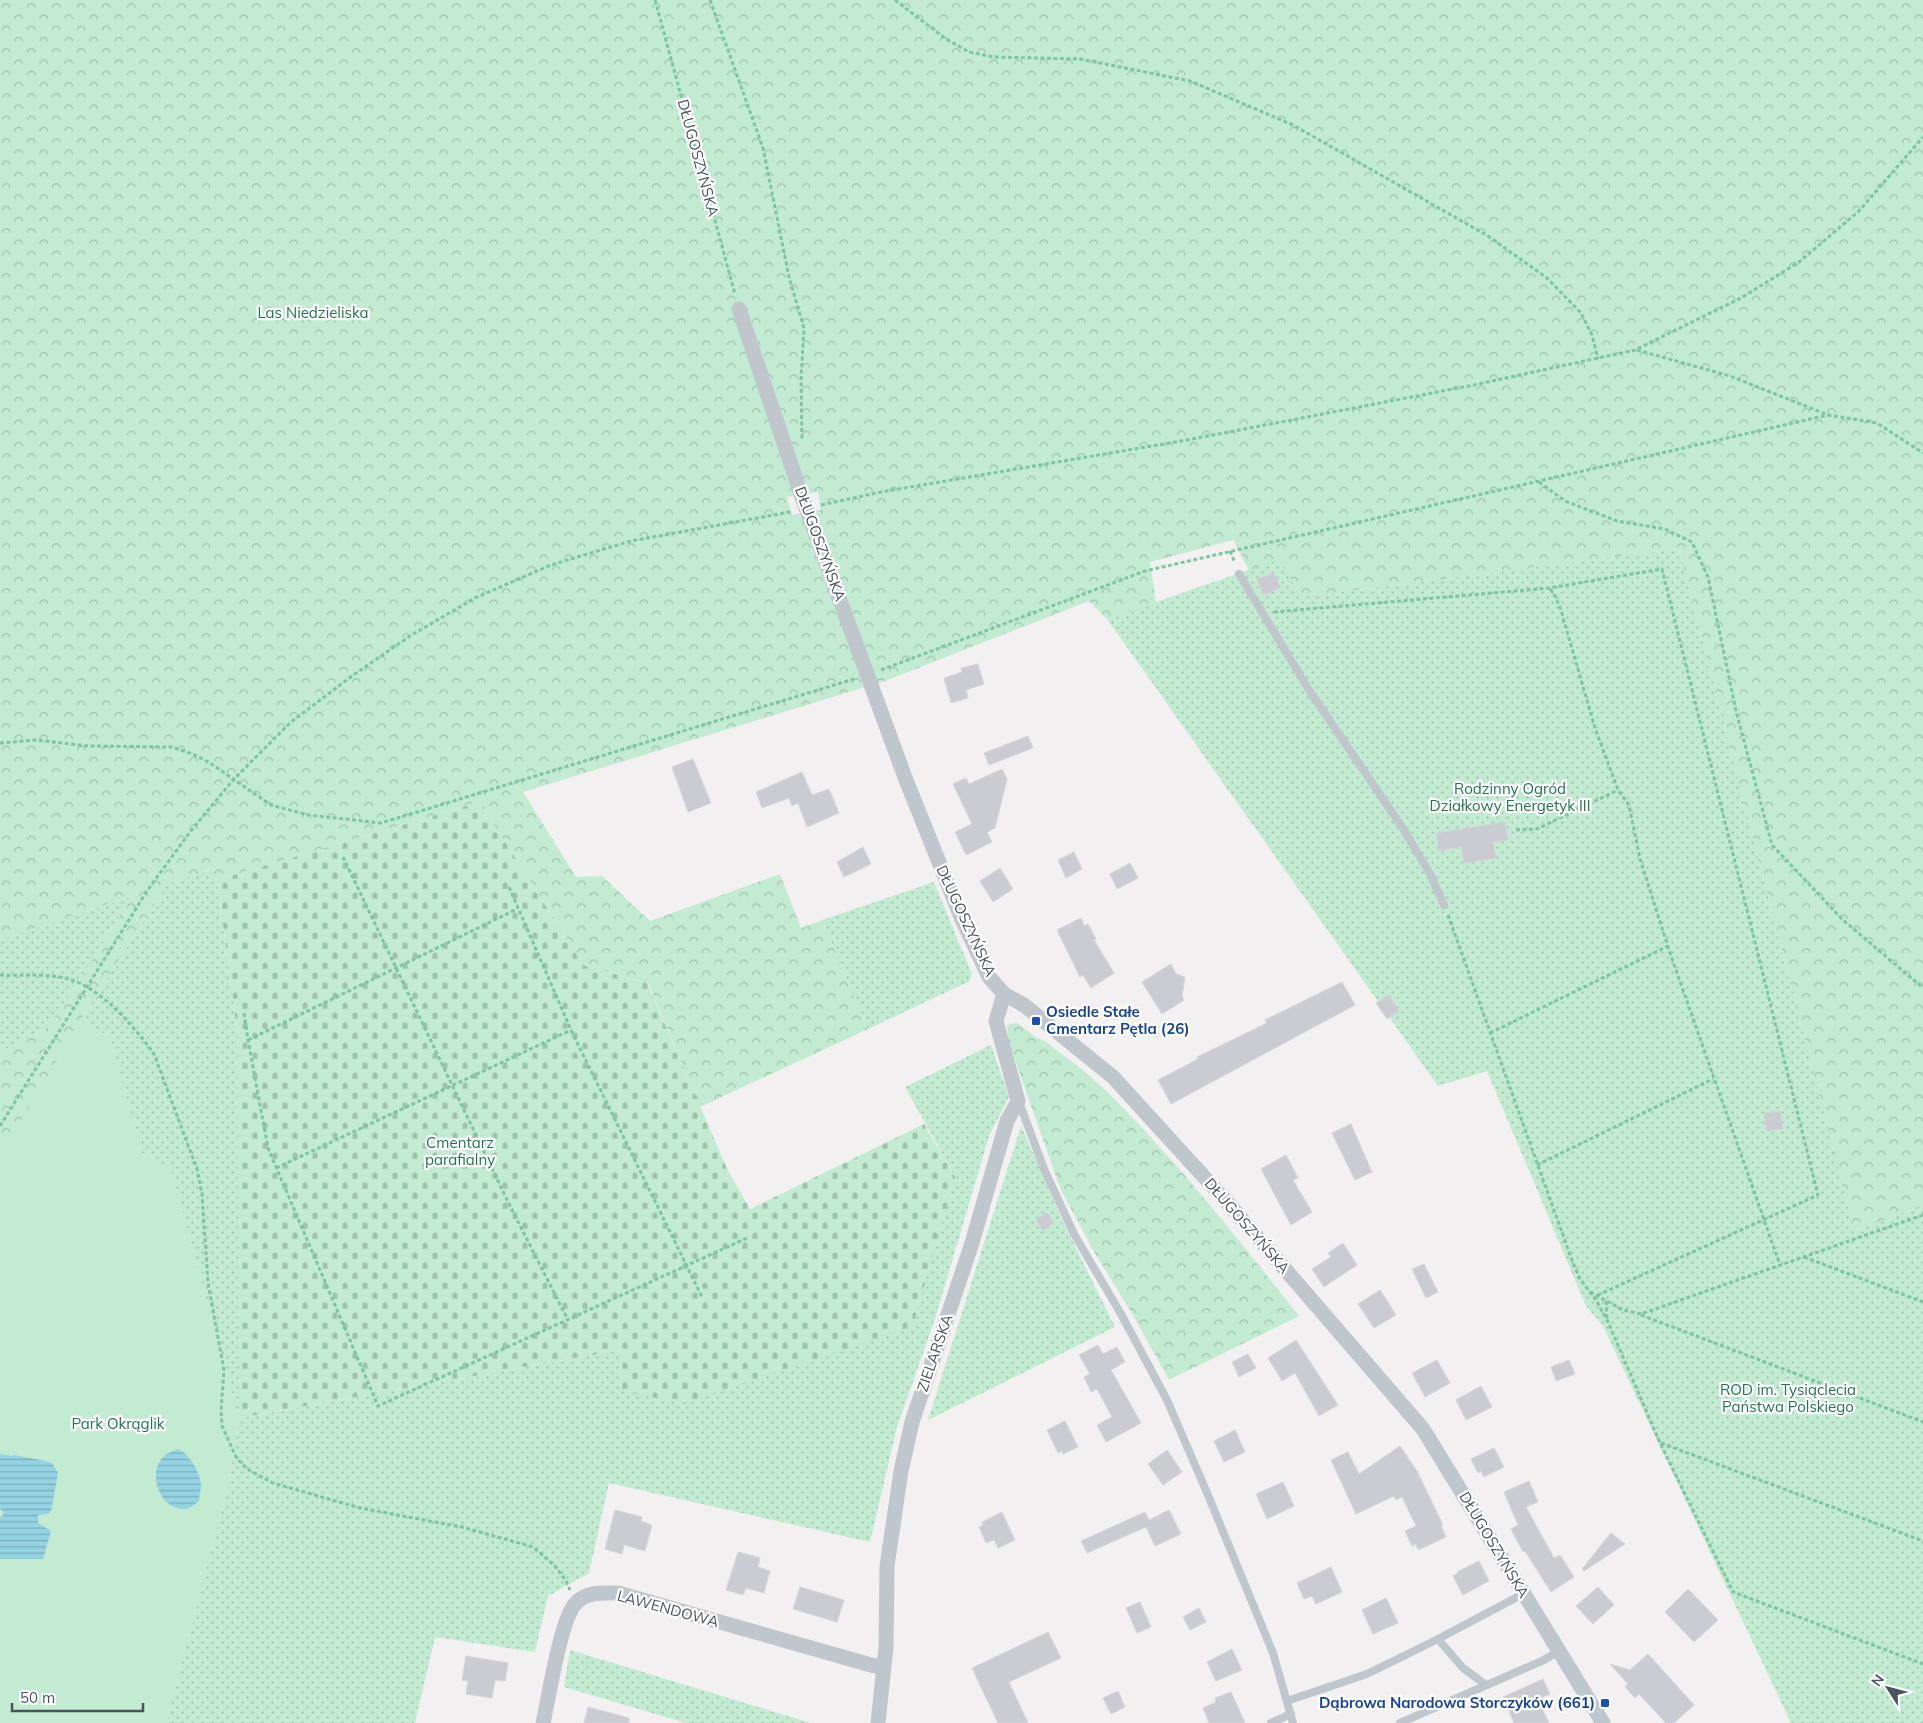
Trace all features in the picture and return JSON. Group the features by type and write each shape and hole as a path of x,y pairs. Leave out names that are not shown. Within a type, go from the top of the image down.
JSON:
{"street":[{"name":"DŁUGOSZYŃSKA","path":"740,309 806,509 906,780 961,917 989,976 1004,994 1024,1004 1113,1077 1227,1202 1423,1429 1603,1723"},
{"path":"1004,994 996,1021 1018,1101"},
{"name":"ZIELARSKA","path":"878,1723 886,1647 887,1566 901,1471 912,1422 972,1243 1007,1121 1018,1101"},
{"name":"LAWENDOWA","path":"575,1603 593,1592 618,1593 883,1667"},
{"path":"543,1723 565,1623 575,1603"}],"lane":[{"path":"1239,574 1309,690 1404,830 1429,872 1444,904"},
{"path":"1018,1101 1044,1169 1074,1234 1168,1400 1270,1644 1293,1723"},
{"path":"1287,1701 1367,1674 1438,1640 1524,1594"},
{"path":"1438,1640 1463,1668 1486,1685"},
{"path":"1400,1723 1544,1660 1559,1651"},
{"path":"1271,1723 1291,1714"}],"path":[{"name":"DŁUGOSZYŃSKA","path":"655,0 740,309"},
{"path":"710,0 763,148 789,277 804,328 801,379 802,443"},
{"path":"894,0 946,40 969,52 994,57 1080,59 1190,81 1293,125 1488,236 1548,278 1581,313 1592,335 1598,359"},
{"path":"0,1126 148,891 190,832 234,779 291,722 352,676 410,636 475,598 552,565 631,541 806,509 881,492 1196,438 1474,385 1635,350 1741,298 1800,262 1859,211 1923,137"},
{"path":"1635,350 1730,376 1828,416 1877,423 1923,453"},
{"path":"0,742 36,740 88,746 172,747 193,754 234,779 271,805 308,815 381,823 868,675 1145,571 1828,416"},
{"path":"1538,481 1565,501 1617,521 1665,529 1692,542 1708,577 1736,711 1772,845 1843,920 1923,988"},
{"path":"1261,613 1549,588 1662,569 1818,1195 1598,1295"},
{"path":"1549,588 1560,607 1594,728 1618,790 1629,805 1640,859 1668,946 1762,1220 1780,1265"},
{"path":"1516,830 1537,829 1618,790"},
{"path":"343,857 508,1204 568,1320"},
{"path":"509,887 571,1030 688,1265 702,1297"},
{"path":"1444,904 1573,1263 1580,1279 1590,1291 1608,1322 1660,1443 1733,1592 1923,1664"},
{"path":"248,1040 517,908"},
{"path":"1490,1033 1668,946"},
{"path":"0,976 68,979 87,987 119,1012 143,1038 154,1054 197,1169 202,1194 208,1283 224,1370 221,1411 222,1426 236,1457 247,1469 273,1483 360,1508 462,1527 534,1547 555,1566 566,1581 575,1603"},
{"path":"244,1012 268,1148 378,1406 747,1238"},
{"path":"276,1168 571,1030"},
{"path":"1538,1165 1714,1079"},
{"path":"1641,1314 1923,1215"},
{"path":"1804,1257 1923,1302"},
{"path":"1590,1291 1623,1310 1641,1314 1923,1422"},
{"path":"1606,1300 1608,1322"},
{"path":"1660,1443 1923,1541"}],"green space":[{"name":"Las Niedzieliska","path":"0,0 1923,0 1923,1206 1854,1231 1679,549 1301,597 1280,560 1249,570 1233,540 1150,562 1156,603 1107,619 1089,601 885,681 523,792 576,877 602,876 650,921 780,874 801,928 822,920 868,1029 700,1107 648,983 583,965 480,802 217,880 210,870 167,884 82,1018 111,1039 142,1153 171,1169 239,1418 229,1483 166,1723 0,1723 0,1052 47,1028 78,983 132,896 0,940","holes":["818,492 821,510 792,515 787,497"]},
{"name":"Rodzinny Ogród Działkowy Energetyk III","path":"1679,549 1854,1230 1923,1206 1923,1723 1791,1723 1603,1326 1586,1306 1487,1071 1438,1086 1107,619 1280,559 1301,597"},
{"name":"Cmentarz parafialny","path":"480,802 583,965 647,983 727,1169 750,1209 924,1124 955,1177 913,1326 684,1404 619,1390 621,1350 239,1418 237,1030 217,880"},
{"path":"211,870 217,881 237,1030 240,1418 621,1350 955,1177 905,1087 991,1045 1009,1097 989,1136 935,1319 897,1427 870,1542 609,1483 589,1573 548,1596 535,1652 435,1637 415,1723 166,1723 229,1483 239,1418 171,1169 142,1153 111,1039 82,1018 167,884"},
{"path":"934,882 972,974 970,981 868,1029 822,920"},
{"path":"132,896 78,983 47,1028 0,1052 0,940"},
{"name":"Park Okrąglik","path":"82,1018 111,1039 142,1153 171,1169 239,1418 229,1483 166,1723 0,1723 0,1156"},
{"path":"1017,1023 1037,1038 1045,1041 1083,1070 1131,1116 1181,1171 1299,1316 1169,1380 1134,1317 1093,1250 1060,1188 1009,1043 1007,1025"},
{"path":"1021,1126 1063,1222 1115,1327 928,1420"},
{"path":"570,1650 811,1723 686,1723 564,1687"}],"water":[{"path":"178,1449 190,1459 196,1469 201,1487 199,1501 189,1508 180,1509 172,1506 165,1500 160,1492 156,1474 158,1464 164,1456"},
{"path":"0,1454 43,1460 52,1463 58,1473 51,1511 48,1514 38,1515 38,1523 51,1531 43,1559 0,1559 0,1517 4,1512 0,1509"}],"building":[{"path":"1274,573 1281,588 1263,595 1257,579"},
{"path":"978,664 984,684 966,690 968,698 951,703 944,678 962,672 961,668"},
{"path":"1028,736 1033,748 989,765 984,753"},
{"path":"693,759 711,803 688,812 672,767"},
{"path":"1002,769 1007,779 995,828 987,832 992,842 966,855 955,832 972,824 953,784 966,778 969,784"},
{"path":"802,772 812,795 829,789 839,813 807,827 798,803 792,806 789,798 762,808 756,792"},
{"path":"1505,822 1508,840 1493,842 1496,858 1464,863 1461,847 1439,851 1436,833"},
{"path":"863,847 871,864 844,877 837,862"},
{"path":"1074,852 1082,869 1066,878 1058,860"},
{"path":"1130,863 1138,878 1117,889 1110,874"},
{"path":"1000,868 1013,889 993,902 980,881"},
{"path":"1081,918 1084,926 1088,924 1096,939 1094,940 1114,973 1091,988 1083,975 1080,977 1057,930"},
{"path":"1171,964 1176,974 1185,977 1182,996 1184,1000 1162,1014 1142,982"},
{"path":"1342,982 1355,1005 1171,1104 1158,1080 1198,1059 1197,1057 1267,1023 1265,1020"},
{"path":"1389,995 1399,1011 1387,1019 1376,1003"},
{"path":"1780,1111 1783,1129 1766,1131 1764,1113"},
{"path":"1351,1124 1372,1172 1355,1180 1332,1133"},
{"path":"1286,1155 1298,1178 1293,1180 1312,1212 1291,1225 1261,1169"},
{"path":"1047,1212 1054,1223 1043,1231 1036,1220"},
{"path":"1343,1243 1357,1265 1324,1287 1312,1269 1331,1257 1328,1253"},
{"path":"1424,1264 1438,1292 1426,1298 1412,1269"},
{"path":"1380,1290 1396,1315 1374,1328 1358,1304"},
{"path":"1296,1340 1338,1405 1319,1416 1295,1373 1282,1381 1268,1358"},
{"path":"1098,1345 1103,1354 1117,1347 1125,1362 1111,1370 1141,1423 1106,1442 1097,1425 1112,1417 1097,1389 1091,1392 1084,1377 1090,1374 1079,1355"},
{"path":"1248,1354 1256,1368 1239,1377 1232,1362"},
{"path":"1437,1360 1450,1383 1425,1397 1412,1373"},
{"path":"1569,1360 1575,1374 1556,1381 1551,1367"},
{"path":"1481,1386 1492,1407 1466,1420 1456,1400"},
{"path":"1065,1421 1078,1447 1063,1454 1062,1451 1058,1453 1047,1430"},
{"path":"1235,1430 1245,1452 1224,1462 1214,1441"},
{"path":"1400,1446 1417,1471 1443,1525 1441,1526 1446,1537 1418,1550 1416,1544 1412,1546 1405,1531 1416,1526 1402,1497 1396,1500 1394,1496 1356,1514 1331,1460 1348,1452 1359,1474"},
{"path":"1494,1448 1504,1467 1484,1477 1481,1471 1478,1473 1471,1459"},
{"path":"1167,1450 1182,1472 1163,1485 1148,1464"},
{"path":"1529,1481 1538,1502 1526,1507 1554,1558 1560,1555 1574,1577 1551,1592 1525,1551 1523,1552 1511,1529 1518,1525 1504,1492"},
{"path":"1283,1482 1294,1506 1267,1519 1256,1494"},
{"path":"615,1510 642,1517 641,1521 652,1525 645,1551 624,1545 622,1554 605,1549"},
{"path":"1169,1510 1181,1534 1155,1546 1146,1527 1087,1553 1081,1541 1145,1512 1149,1520"},
{"path":"1002,1512 1015,1540 998,1548 994,1540 986,1543 979,1527 983,1525 982,1522"},
{"path":"1611,1533 1625,1544 1584,1571 1582,1569"},
{"path":"738,1552 760,1558 758,1567 770,1571 764,1593 746,1588 743,1595 726,1590"},
{"path":"1479,1561 1489,1581 1463,1595 1453,1576"},
{"path":"1331,1567 1342,1592 1316,1604 1312,1596 1304,1599 1297,1583"},
{"path":"800,1587 844,1600 837,1622 793,1609"},
{"path":"1598,1587 1614,1605 1593,1624 1576,1606"},
{"path":"1688,1589 1718,1620 1694,1642 1665,1612"},
{"path":"1386,1598 1398,1623 1373,1634 1362,1610"},
{"path":"1140,1602 1151,1627 1137,1633 1126,1608"},
{"path":"1199,1608 1206,1622 1190,1630 1183,1617"},
{"path":"1048,1632 1061,1658 1009,1682 1028,1723 998,1723 972,1668"},
{"path":"1232,1649 1242,1670 1216,1681 1207,1662"},
{"path":"1648,1654 1694,1705 1674,1723 1666,1723 1639,1694 1635,1698 1625,1687 1628,1684 1610,1664 1630,1670"},
{"path":"466,1656 508,1663 505,1681 495,1680 492,1698 466,1694 468,1681 462,1680"},
{"path":"1543,1679 1550,1694 1538,1699 1549,1723 1514,1723 1503,1697"},
{"path":"1118,1691 1125,1707 1111,1714 1103,1698"},
{"path":"1231,1692 1245,1723 1209,1723 1203,1708 1216,1702 1215,1698"},
{"path":"588,1707 629,1718 629,1723 584,1723"}],"place":[{"name":"Osiedle Stałe Cmentarz Pętla (26)","path":"1036,1021"},
{"name":"Dąbrowa Narodowa Storczyków (661)","path":"1605,1703"}],"park label":[{"name":"ROD im. Tysiąclecia Państwa Polskiego","path":"1788,1398"}]}
